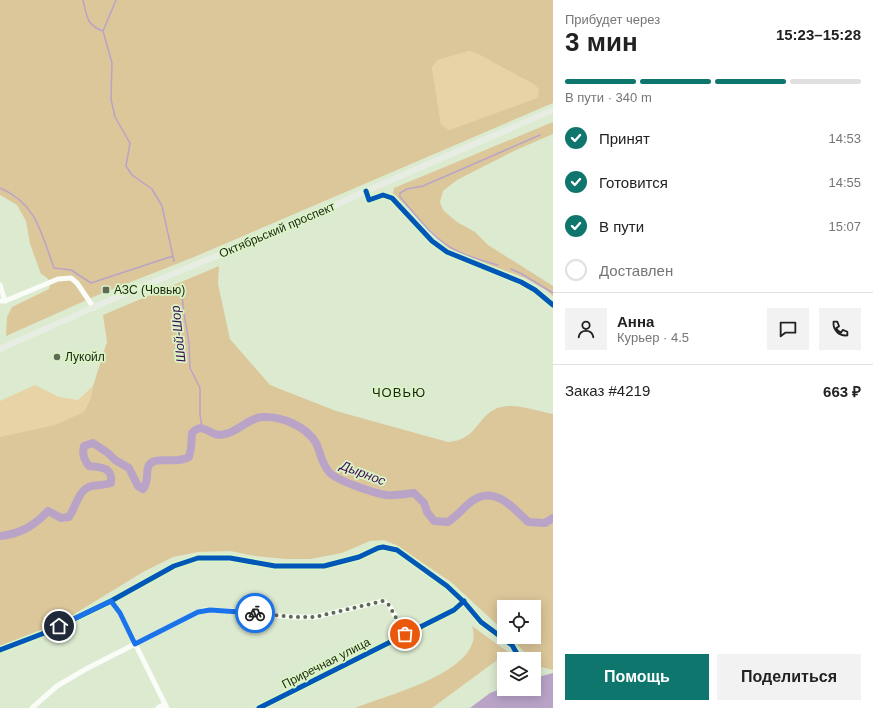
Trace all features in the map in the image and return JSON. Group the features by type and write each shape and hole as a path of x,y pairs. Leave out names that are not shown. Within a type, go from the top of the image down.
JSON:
{"main road":[{"name":"Октябрьский проспект","path":"0,349 301,221 366,191 553,110"}],"street":[{"path":"366,191 369,200 383,195 392,198 432,241 447,252 521,282 535,290 553,305"},
{"path":"0,284 2,301 58,279 71,278 77,283 94,308"},
{"path":"0,650 47,632 111,601 174,566 198,558 230,558 275,566 324,566 358,557 383,547 397,550 447,586 464,601 481,622 512,645 516,652"},
{"path":"111,601 120,613 166,706 158,708"},
{"path":"32,708 57,686 135,644 204,610 232,611 292,617 315,617 383,601 389,605 405,634"},
{"name":"Приречная улица","path":"259,708 454,610 464,601"}],"shaded area":[{"path":"0,0 553,0 553,103 194,257 98,295 6,336 7,317 12,307 49,289 50,281 41,274 30,244 26,221 17,205 0,195","holes":["469,51 478,54 535,85 539,90 537,98 449,130 441,124 432,67 438,60"]},
{"path":"469,51 478,54 535,85 539,90 537,98 449,130 441,124 432,67 438,60"},
{"path":"553,122 553,134 516,150 457,180 443,191 440,202 443,210 457,222 475,232 488,245 553,286 553,296 546,290 525,278 465,256 448,248 393,193 394,188"},
{"path":"219,266 218,284 230,339 270,385 336,411 448,442 466,437 487,415 493,410 501,407 514,406 553,414 553,670 541,667 541,652 524,652 517,644 541,644 541,600 497,600 497,625 451,582 396,545 384,540 370,541 342,553 310,559 286,559 255,556 230,551 198,552 173,557 143,572 27,643 0,652 0,437 55,425 84,412 91,398 93,386 107,342 103,315"},
{"path":"35,385 59,397 78,400 94,385 89,405 86,411 80,416 46,428 0,438 0,401"},
{"path":"472,626 508,652 497,652 497,660 432,708 355,708 409,689 449,669 464,656 473,642"},
{"path":"553,673 553,708 470,708 490,693 497,690 497,696 541,696 541,676"}],"waterway":[{"path":"83,0 90,23 97,29 103,31"},
{"name":"Шой-Шор","path":"116,0 103,31 112,63 111,99 115,117 130,143 126,166 132,175 152,189 162,206 174,261"},
{"path":"498,265 465,255 447,245 418,219 400,197 400,193 407,189 423,186 540,135"},
{"path":"0,188 22,202 30,211 41,232 54,268 71,270 91,283 173,256"},
{"path":"511,269 553,293"},
{"name":"Шой-Шор","path":"182,285 183,307 189,343 190,368 200,388 200,415 202,427"},
{"name":"Дырнос","path":"0,536 20,531 32,525 48,511 61,518 69,517 83,491 91,486 111,483 111,478 108,471 102,468 89,466 87,464 83,454 84,446 93,443 108,453 115,460 129,468 138,486 143,489 146,482 148,468 152,462 161,460 178,460 189,457 192,433 201,428 215,434 225,434 248,422 263,417 285,420 300,427 312,437 316,443 327,470 340,480 386,495 414,493 424,503 427,512 434,521 448,522 472,501 488,495 503,500 528,522 545,523 553,518"}],"cycle path":[{"path":"366,191 369,200 383,195 392,198 432,241 447,252 521,282 535,290 553,305"},
{"path":"0,650 47,632 111,601 174,566 198,558 230,558 275,566 324,566 359,557 383,547 397,550 447,586 465,603 481,622 512,645 516,652"},
{"path":"259,708 454,610 464,601"}],"way so far":[{"path":"255,613 292,617 315,617 383,601 389,605 405,634"}],"place":[{"name":"АЗС (Човью)","path":"106,290"},
{"name":"Лукойл","path":"57,357"}],"district":[{"name":"ЧОВЬЮ","path":"399,392"}],"route":[{"path":"59,626 111,601 120,613 135,644 204,610 255,613"}]}
